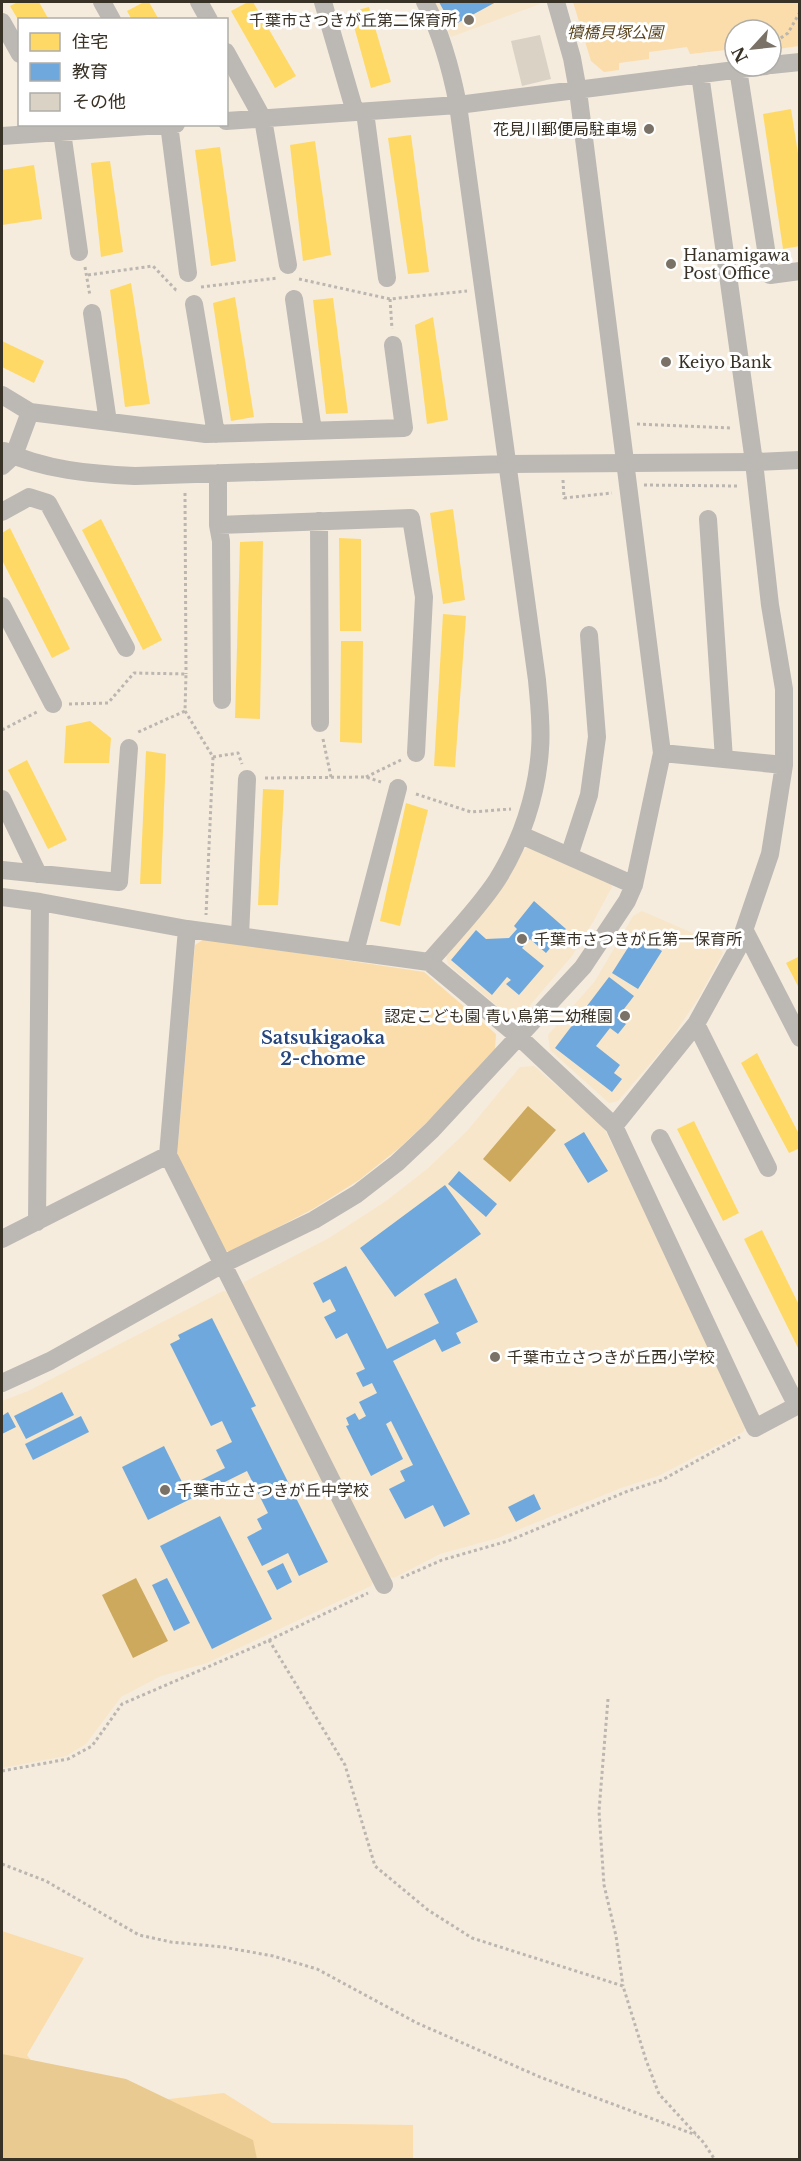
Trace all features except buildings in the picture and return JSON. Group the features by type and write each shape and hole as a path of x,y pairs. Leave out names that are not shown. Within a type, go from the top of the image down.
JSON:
{"street":[{"path":"102,2 111,18"},
{"path":"199,2 208,18"},
{"path":"323,2 360,112 387,278"},
{"path":"425,2 451,68 458,105 537,680 540,716 540,750 529,808 521,835 496,881 429,962"},
{"path":"2,1383 50,1361 223,1264 314,1220 357,1194 389,1169 432,1130 583,967 627,901 634,885 662,753 579,91 556,2"},
{"path":"2,22 18,50"},
{"path":"228,56 263,119 288,265"},
{"path":"783,64 800,62"},
{"path":"228,121 458,105 723,71"},
{"path":"614,1126 696,1024 745,931 770,854 784,765 792,687 770,605 754,462 699,74"},
{"path":"739,78 770,274 800,271"},
{"path":"2,136 60,128 133,126"},
{"path":"169,126 188,273"},
{"path":"60,128 79,252"},
{"path":"294,299 313,431"},
{"path":"194,304 216,434"},
{"path":"92,313 108,422"},
{"path":"2,395 30,412 216,434 404,428 393,345"},
{"path":"30,412 6,457 97,474 185,474 506,464 800,460"},
{"path":"218,473 221,541 222,700"},
{"path":"2,512 29,498 48,503 126,648"},
{"path":"219,525 411,518 424,597 416,753"},
{"path":"708,519 724,759"},
{"path":"319,521 320,723"},
{"path":"2,606 53,704"},
{"path":"569,856 589,795 597,737 589,635"},
{"path":"2,870 119,882 129,748"},
{"path":"662,753 784,765"},
{"path":"240,936 247,778"},
{"path":"355,952 398,788"},
{"path":"2,799 39,874"},
{"path":"521,835 634,885"},
{"path":"2,897 206,932 429,962 518,1036 614,1126 755,1428 798,1405 660,1138"},
{"path":"37,1222 40,902"},
{"path":"187,929 168,1155 384,1585"},
{"path":"745,931 800,1038"},
{"path":"696,1024 768,1168"},
{"path":"2,1239 168,1155"}],"path":[{"path":"783,37 788,33 800,12"},
{"path":"79,252 87,275 92,313"},
{"path":"387,278 393,345"},
{"path":"620,423 749,429"},
{"path":"561,464 564,498 628,488 756,486"},
{"path":"185,474 185,711 213,757 206,932"},
{"path":"2,730 53,704 108,703 134,673 186,674"},
{"path":"129,748 135,733 185,711"},
{"path":"320,723 331,778"},
{"path":"213,757 238,753 247,778 366,777 471,812 529,808"},
{"path":"366,777 416,753"},
{"path":"268,1640 345,1765 375,1866 428,1910 472,1938 623,1986"},
{"path":"608,1699 599,1811 604,1885 616,1936 623,1986 659,2094 715,2160"},
{"path":"2,1864 46,1881 139,1935 171,1942 223,1947 273,1956 317,1969 417,2023 540,2077 696,2135"}],"shaded area":[{"name":"千葉市さつきが丘第二保育所","path":"433,2 539,2 540,4 451,37"},
{"name":"千葉市さつきが丘第一保育所","path":"532,845 608,878 612,887 572,956 520,1017 510,1017 448,964 446,955 508,880 522,851"},
{"name":"認定こども園 青い鳥第二幼稚園","path":"642,911 718,944 723,953 699,997 669,1042 618,1101 609,1103 550,1050 548,1035 595,981 633,916"},
{"name":"千葉市立さつきが丘西小学校","path":"534,1066 603,1126 747,1423 743,1432 658,1476 621,1488 498,1538 440,1554 394,1578 387,1576 242,1291 244,1282 329,1238 386,1201 427,1169 467,1131 520,1067"},
{"path":"528,1106 556,1130 510,1182 483,1159"},
{"name":"千葉市立さつきが丘中学校","path":"223,1291 229,1292 374,1580 371,1586 207,1663 161,1676 121,1697 86,1744 66,1756 2,1768 2,1401 28,1391"},
{"path":"136,1578 168,1641 133,1658 102,1595"},
{"path":"2,2054 126,2079 253,2140 257,2159 2,2159"}],"green space":[{"name":"犢橋貝塚公園","path":"573,2 799,2 799,46 783,48 783,18 723,18 723,50 690,54 687,47 649,52 649,59 619,63 619,70 604,72 591,61"},
{"path":"204,939 424,972 496,1034 495,1049 439,1111 398,1149 359,1180 313,1209 230,1252 222,1249 177,1156 195,945"},
{"path":"2,1931 84,1958 27,2055 67,2110 224,2093 272,2123 413,2125 413,2159 2,2160"}],"place":[{"name":"千葉市さつきが丘第二保育所","path":"469,20"},
{"name":"花見川郵便局駐車場","path":"649,129"},
{"name":"Hanamigawa Post Office","path":"671,264"},
{"name":"Keiyo Bank","path":"666,362"},
{"name":"千葉市さつきが丘第一保育所","path":"522,939"},
{"name":"認定こども園 青い鳥第二幼稚園","path":"625,1016"},
{"name":"千葉市立さつきが丘西小学校","path":"495,1357"},
{"name":"千葉市立さつきが丘中学校","path":"165,1490"}],"district":[{"name":"Satsukigaoka 2-chome","path":"323,1048"}]}
